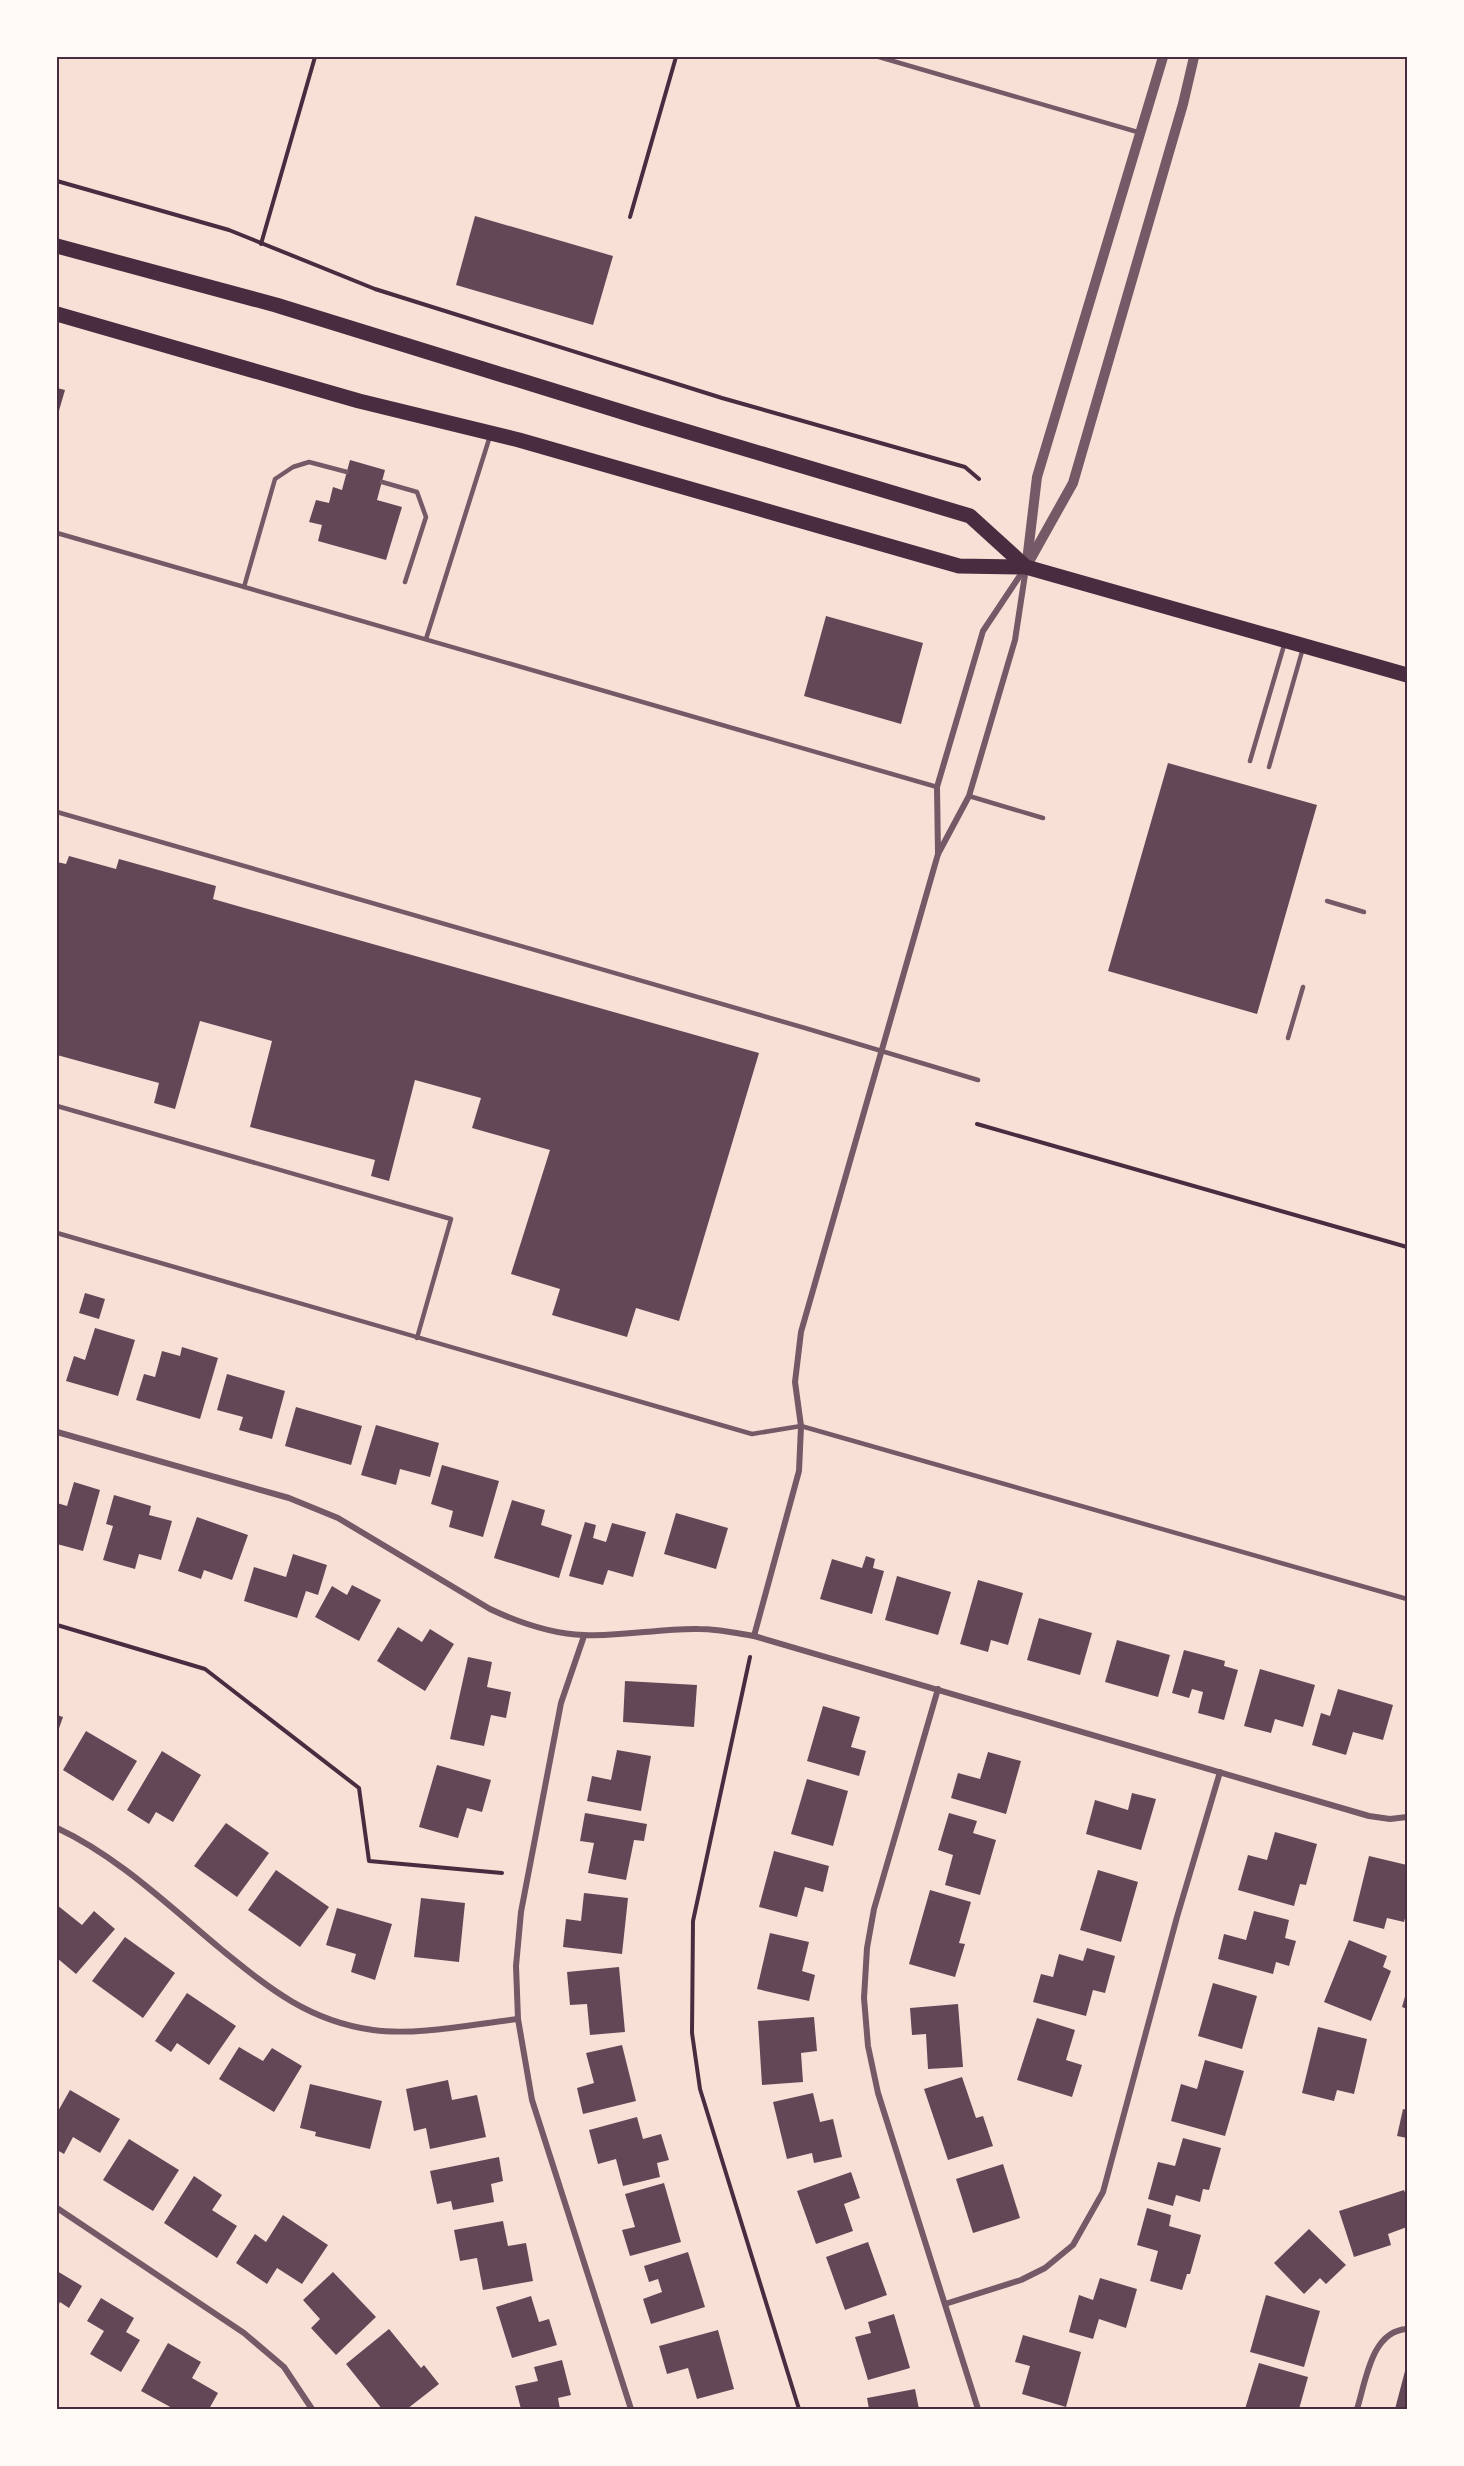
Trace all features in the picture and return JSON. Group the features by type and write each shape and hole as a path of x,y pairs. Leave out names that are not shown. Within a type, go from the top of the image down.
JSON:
{"main road":[{"path":"57,246 276,305 970,516 1026,567"},
{"path":"57,314 358,401 491,433 958,566 1026,567 1407,675"}],"street":[{"path":"754,1636 799,1471 801,1426 795,1382 801,1332 938,854 969,796 1015,640 1037,477 1163,57"},
{"path":"938,854 937,786 983,631 1026,567 1073,483 1183,104 1194,57"},
{"path":"57,1432 289,1498 339,1518 490,1609 507,1617 557,1632 584,1635 699,1629 725,1630 754,1636 1369,1815 1390,1818 1407,1817"},
{"path":"584,1635 561,1703 521,1912 516,1966 518,2019 532,2100 631,2409"},
{"path":"938,1689 874,1909 867,1948 864,1998 868,2046 878,2093 978,2409"},
{"path":"945,2304 1020,2280 1045,2268 1073,2245 1103,2192 1177,1917 1220,1772"},
{"path":"57,1828 122,1868 263,1984 290,2002 319,2016 345,2025 375,2030 404,2031 518,2019"},
{"path":"57,2208 244,2332 284,2367 312,2409"},
{"path":"1357,2409 1377,2346 1398,2330 1407,2329"}],"lane":[{"path":"879,57 1142,133"},
{"path":"426,639 491,433"},
{"path":"244,587 275,479 293,467 309,462 346,472"},
{"path":"382,482 417,492 426,518 405,582"},
{"path":"57,533 937,786"},
{"path":"1250,761 1286,640"},
{"path":"1269,767 1304,645"},
{"path":"969,796 1043,818"},
{"path":"57,812 882,1050 978,1080"},
{"path":"1327,901 1364,912"},
{"path":"1288,1038 1303,987"},
{"path":"57,1106 451,1219 417,1338"},
{"path":"57,1233 752,1434 801,1426 1407,1599"}],"path":[{"path":"261,244 315,57"},
{"path":"630,217 676,57"},
{"path":"57,181 229,230 375,289 722,398 965,467 979,479"},
{"path":"977,1124 1407,1247"},
{"path":"57,1625 205,1669 359,1788 369,1861 502,1873"},
{"path":"750,1657 693,1921 692,2033 700,2088 799,2409"}],"building":[{"path":"475,216 613,256 593,325 456,285"},
{"path":"57,388 65,390 58,414 57,414"},
{"path":"350,460 385,470 377,500 402,507 386,560 318,541 322,525 309,522 316,500 329,503 333,487 342,490"},
{"path":"826,616 923,643 901,724 804,696"},
{"path":"1168,763 1317,805 1257,1014 1108,971"},
{"path":"69,856 116,869 119,859 216,886 213,899 759,1053 679,1321 636,1308 627,1337 552,1315 560,1289 511,1274 550,1150 472,1128 481,1098 415,1080 389,1181 371,1176 375,1160 250,1127 272,1041 200,1021 175,1109 154,1103 159,1083 57,1055 57,862 66,864"},
{"path":"85,1293 105,1299 99,1319 79,1313"},
{"path":"95,1328 135,1340 118,1396 66,1381 74,1356 85,1360"},
{"path":"182,1347 218,1358 200,1419 136,1400 144,1374 155,1377 162,1351 180,1356"},
{"path":"227,1374 285,1391 272,1439 239,1430 243,1417 217,1410"},
{"path":"296,1407 362,1426 351,1465 285,1446"},
{"path":"376,1425 439,1443 430,1477 400,1469 396,1485 361,1475"},
{"path":"442,1465 499,1481 483,1537 449,1527 453,1511 431,1504"},
{"path":"74,1482 100,1490 83,1551 57,1544 57,1503 67,1506"},
{"path":"114,1495 151,1506 149,1515 172,1521 161,1560 139,1554 135,1569 103,1560 113,1526 106,1524"},
{"path":"512,1500 545,1510 541,1525 572,1535 559,1578 494,1558"},
{"path":"676,1513 728,1528 716,1569 664,1554"},
{"path":"197,1517 248,1535 232,1580 204,1570 201,1579 178,1571"},
{"path":"585,1522 596,1525 593,1538 606,1542 612,1523 646,1532 633,1577 608,1570 603,1585 569,1576"},
{"path":"293,1554 327,1565 318,1595 306,1591 297,1618 244,1601 254,1567 286,1577"},
{"path":"866,1556 875,1559 873,1568 884,1571 872,1614 820,1599 832,1559 862,1568"},
{"path":"897,1576 951,1592 938,1635 885,1620"},
{"path":"978,1580 1023,1593 1008,1645 991,1640 988,1652 960,1644"},
{"path":"352,1585 381,1600 359,1641 315,1617 332,1586 347,1595"},
{"path":"1039,1618 1092,1633 1080,1675 1027,1660"},
{"path":"398,1627 422,1642 430,1629 454,1644 425,1691 377,1661"},
{"path":"1117,1640 1170,1655 1158,1697 1105,1682"},
{"path":"1184,1650 1225,1661 1224,1666 1238,1670 1224,1720 1198,1713 1203,1692 1192,1689 1189,1698 1172,1693"},
{"path":"468,1657 492,1662 487,1687 511,1692 506,1718 491,1715 484,1746 450,1739"},
{"path":"1260,1669 1315,1685 1303,1727 1275,1719 1271,1733 1244,1726"},
{"path":"625,1681 697,1685 694,1727 623,1722"},
{"path":"1338,1689 1393,1705 1383,1740 1353,1732 1346,1755 1312,1745 1321,1713 1330,1716"},
{"path":"823,1706 860,1717 851,1747 866,1751 859,1776 807,1761"},
{"path":"57,1715 63,1717 57,1734"},
{"path":"86,1731 137,1761 113,1801 63,1770"},
{"path":"617,1750 651,1756 641,1811 587,1801 592,1776 611,1780"},
{"path":"162,1751 201,1775 173,1822 156,1812 149,1824 127,1810"},
{"path":"988,1752 1021,1761 1006,1814 951,1798 958,1773 980,1779"},
{"path":"437,1765 491,1780 482,1812 467,1808 458,1838 419,1827"},
{"path":"807,1779 848,1791 833,1846 791,1834"},
{"path":"1132,1793 1156,1799 1141,1850 1086,1834 1095,1800 1128,1810"},
{"path":"585,1813 647,1824 644,1841 634,1840 626,1880 588,1873 594,1843 580,1841"},
{"path":"949,1813 977,1821 973,1833 996,1840 980,1895 945,1885 953,1855 938,1850"},
{"path":"226,1823 269,1853 237,1897 194,1866"},
{"path":"1275,1832 1317,1844 1306,1885 1300,1884 1294,1906 1238,1890 1248,1855 1267,1860"},
{"path":"774,1851 829,1866 823,1892 805,1887 797,1917 759,1907"},
{"path":"1369,1856 1407,1865 1407,1911 1404,1922 1387,1918 1384,1929 1353,1921"},
{"path":"276,1870 329,1907 300,1947 248,1910"},
{"path":"1098,1870 1138,1882 1121,1942 1080,1930"},
{"path":"930,1890 971,1902 959,1943 965,1944 955,1977 909,1964"},
{"path":"584,1893 628,1898 622,1954 563,1947 566,1919 581,1921"},
{"path":"421,1898 465,1903 459,1962 414,1957"},
{"path":"57,1905 82,1925 94,1911 115,1929 76,1974 57,1958"},
{"path":"337,1908 392,1924 375,1980 351,1972 356,1954 326,1945"},
{"path":"1254,1911 1289,1920 1285,1938 1296,1941 1289,1966 1276,1962 1273,1974 1218,1959 1224,1934 1246,1940"},
{"path":"770,1933 809,1942 802,1971 815,1975 809,2001 757,1989"},
{"path":"125,1937 175,1973 143,2018 92,1981"},
{"path":"1349,1940 1387,1956 1383,1967 1391,1971 1371,2021 1324,2002"},
{"path":"1087,1948 1115,1956 1105,1993 1093,1990 1086,2016 1033,2002 1041,1974 1053,1977 1059,1954 1083,1961"},
{"path":"619,1967 625,2032 590,2035 587,2004 570,2005 567,1972"},
{"path":"1213,1983 1257,1996 1242,2049 1198,2036"},
{"path":"1407,1990 1407,2009 1402,2007"},
{"path":"187,1993 236,2026 209,2065 177,2043 171,2052 155,2041"},
{"path":"958,2004 963,2067 928,2069 926,2034 912,2035 910,2008"},
{"path":"814,2017 817,2051 801,2053 803,2082 762,2085 758,2021"},
{"path":"1037,2018 1075,2030 1066,2060 1082,2065 1072,2097 1017,2080"},
{"path":"1318,2027 1367,2039 1354,2094 1337,2090 1334,2101 1302,2093"},
{"path":"622,2045 636,2101 583,2114 577,2088 594,2083 586,2053"},
{"path":"239,2047 263,2061 272,2048 302,2066 274,2112 219,2079"},
{"path":"1205,2060 1244,2071 1225,2136 1171,2121 1181,2084 1197,2089"},
{"path":"962,2077 976,2118 983,2116 993,2146 948,2160 924,2089"},
{"path":"448,2080 452,2100 477,2095 486,2137 430,2149 426,2128 414,2131 406,2089"},
{"path":"310,2084 382,2101 370,2149 315,2136 316,2132 300,2128"},
{"path":"70,2090 120,2119 100,2153 73,2137 64,2154 57,2150 57,2113"},
{"path":"813,2093 820,2122 833,2119 842,2157 814,2163 812,2153 787,2159 773,2102"},
{"path":"1403,2109 1407,2110 1407,2138 1397,2136"},
{"path":"637,2117 643,2139 661,2134 669,2160 657,2163 660,2177 623,2186 616,2159 598,2164 589,2130"},
{"path":"1183,2138 1221,2148 1209,2190 1203,2189 1200,2202 1176,2195 1173,2206 1148,2199 1158,2162 1175,2166"},
{"path":"129,2139 179,2170 153,2211 103,2180"},
{"path":"499,2157 503,2181 491,2184 494,2202 453,2210 451,2201 437,2204 430,2171"},
{"path":"1003,2164 1020,2218 973,2233 956,2179"},
{"path":"851,2172 860,2198 844,2204 853,2231 816,2244 797,2191"},
{"path":"194,2176 222,2195 212,2210 237,2226 217,2258 164,2223"},
{"path":"664,2183 681,2242 630,2256 622,2230 635,2227 625,2194"},
{"path":"1404,2190 1407,2198 1407,2227 1388,2234 1391,2245 1354,2257 1339,2211"},
{"path":"1147,2208 1171,2215 1169,2226 1201,2235 1190,2274 1187,2274 1182,2290 1150,2281 1158,2251 1137,2245"},
{"path":"283,2215 328,2245 302,2284 277,2268 267,2284 236,2263 255,2234 266,2242"},
{"path":"503,2221 508,2246 526,2243 533,2281 483,2290 477,2258 460,2261 454,2230"},
{"path":"1309,2229 1346,2265 1326,2284 1320,2278 1304,2294 1274,2263"},
{"path":"868,2242 887,2295 845,2310 826,2257"},
{"path":"688,2252 705,2307 651,2324 643,2299 662,2292 658,2279 649,2282 644,2266"},
{"path":"57,2271 82,2286 69,2308 60,2302 57,2308"},
{"path":"333,2272 376,2317 336,2355 311,2328 320,2319 303,2300"},
{"path":"1100,2278 1137,2289 1126,2328 1099,2319 1093,2339 1069,2332 1079,2295 1093,2300"},
{"path":"1266,2295 1320,2311 1304,2367 1250,2352"},
{"path":"531,2296 539,2322 549,2319 557,2345 512,2358 496,2307"},
{"path":"101,2298 134,2318 126,2332 140,2340 121,2372 90,2354 104,2331 87,2321"},
{"path":"894,2314 910,2368 868,2380 855,2337 871,2333 868,2322"},
{"path":"389,2329 421,2368 424,2365 439,2384 407,2409 382,2409 346,2364"},
{"path":"718,2330 734,2389 697,2399 688,2368 667,2374 659,2346"},
{"path":"1023,2335 1081,2352 1066,2407 1022,2394 1030,2366 1015,2362"},
{"path":"168,2343 201,2362 192,2378 218,2393 209,2409 174,2409 141,2391"},
{"path":"562,2360 571,2395 558,2398 560,2409 521,2409 515,2386 538,2381 534,2367"},
{"path":"1259,2363 1308,2377 1299,2409 1245,2409"},
{"path":"1405,2371 1407,2372 1407,2409 1395,2409"},
{"path":"915,2389 919,2409 869,2409 867,2398"}]}
